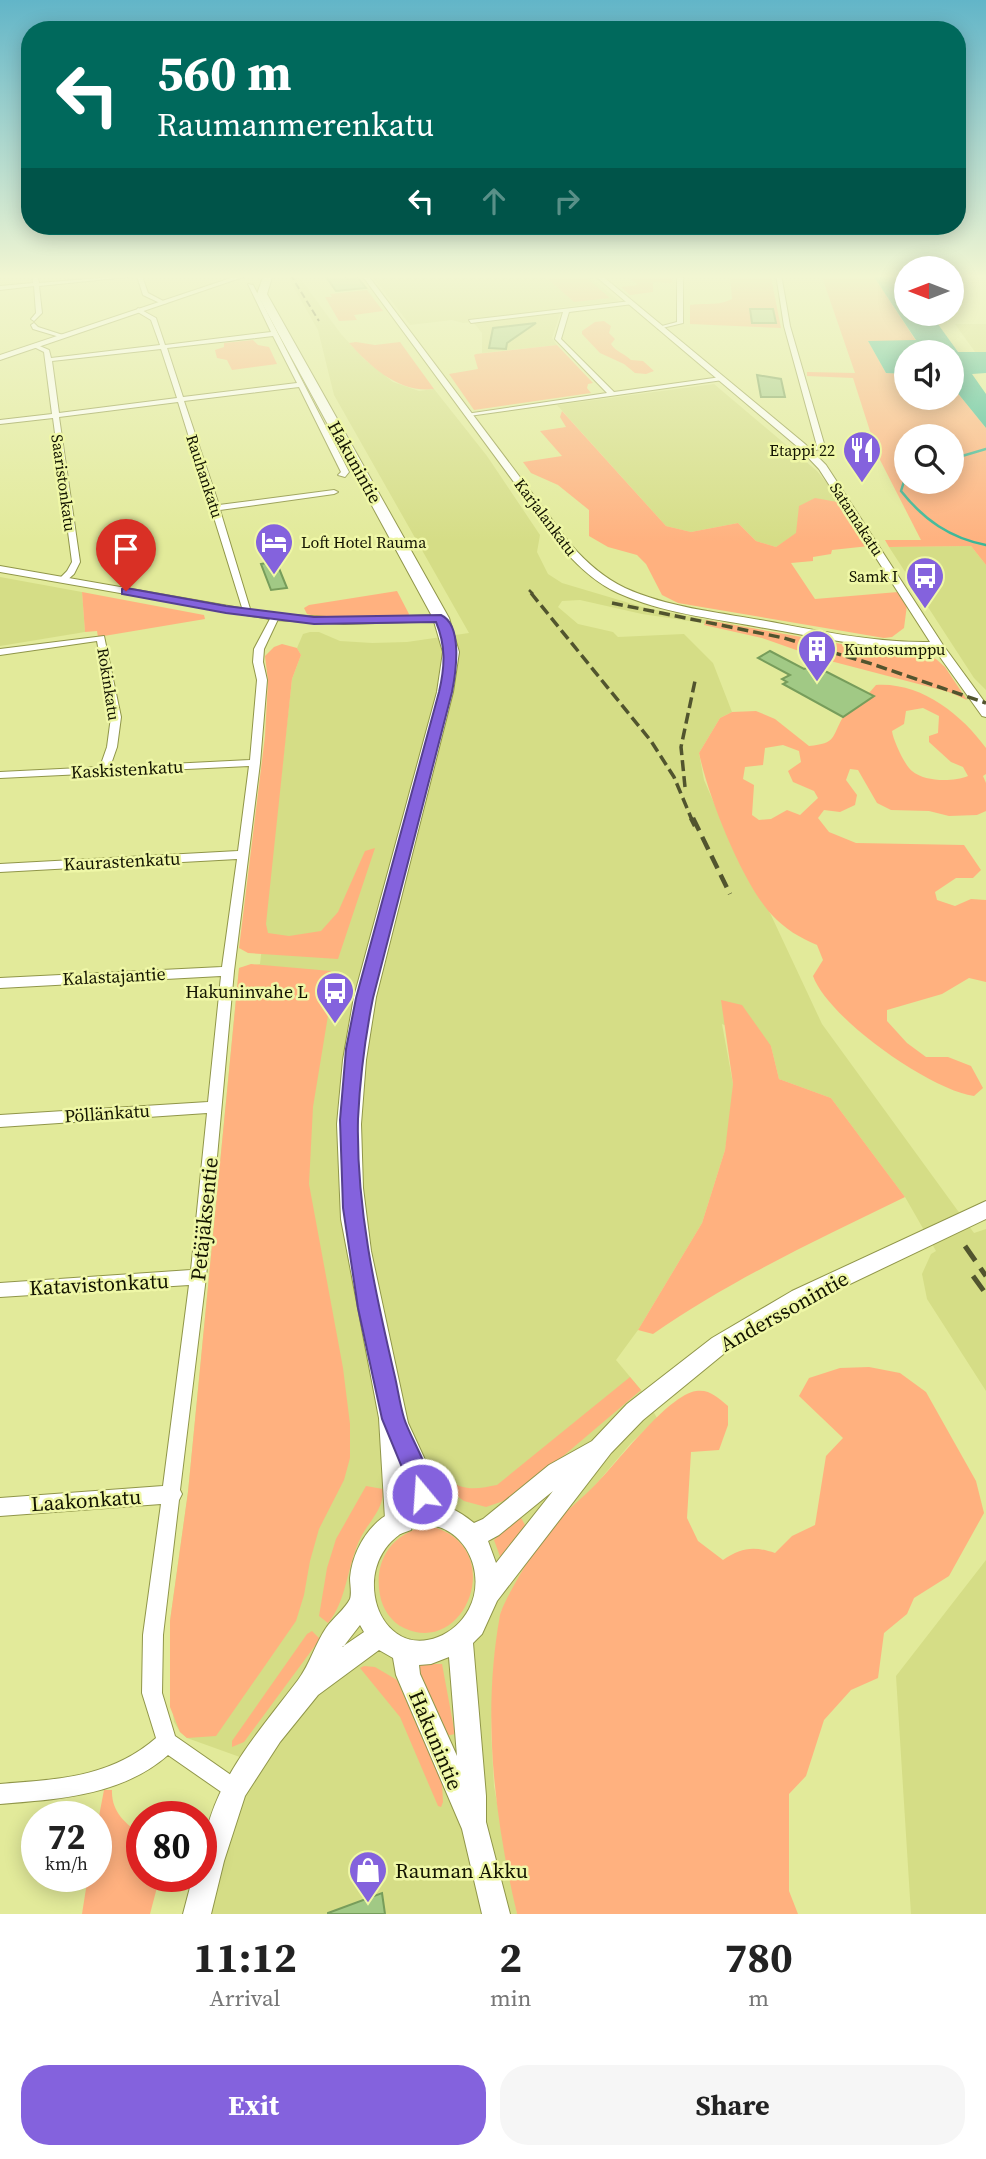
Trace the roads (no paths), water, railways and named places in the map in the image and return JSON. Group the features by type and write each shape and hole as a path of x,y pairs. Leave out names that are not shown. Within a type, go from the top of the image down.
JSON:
{"highway":[{"name":"Hakunintie","path":"300,363 441,618 450,641 450,668 365,998 350,1095 351,1178 358,1249 413,1516"}],"main road":[{"name":"Karjalankatu","path":"431,363 577,559 604,581 621,590 681,609 873,644 939,646"},
{"name":"Satamakatu","path":"702,363 823,467 939,646"},
{"path":"0,569 275,617 344,621 441,618"},
{"path":"939,646 986,713"},
{"name":"Anderssonintie","path":"486,1594 603,1445 635,1412 719,1345 799,1298 977,1214"},
{"name":"Anderssonintie","path":"474,1536 491,1527 557,1473 603,1445"},
{"path":"413,1516 452,1518 474,1536 485,1563 486,1594 482,1611 472,1628 460,1640 442,1650 422,1654 404,1651 380,1635 369,1619 363,1601 362,1576 369,1553 382,1533 413,1516"},
{"path":"197,1914 210,1861 234,1789 271,1733 309,1686 334,1638 363,1601"},
{"path":"309,1686 380,1635"},
{"name":"Hakunintie","path":"460,1640 462,1693 472,1762 475,1828"},
{"name":"Hakunintie","path":"404,1651 408,1675 475,1828 496,1914"}],"street":[{"name":"Saaristonkatu","path":"48,363 76,562 71,572 62,580"},
{"name":"Rauhankatu","path":"168,363 247,612"},
{"path":"289,363 345,472 342,475"},
{"path":"582,363 613,395"},
{"path":"797,363 821,447 807,451"},
{"path":"469,414 721,379"},
{"path":"0,422 300,385"},
{"path":"216,508 334,492"},
{"name":"Petäjäksentie","path":"167,1742 152,1693 153,1635 173,1494 198,1277 228,971 255,763 262,680 258,662 259,649 275,617"},
{"path":"0,652 101,638"},
{"name":"Rokinkatu","path":"101,638 116,729 104,770"},
{"name":"Kaskistenkatu","path":"0,775 255,763"},
{"name":"Kaurastenkatu","path":"0,868 243,855"},
{"name":"Kalastajantie","path":"0,983 228,971"},
{"name":"Pöllänkatu","path":"0,1121 215,1107"},
{"name":"Katavistonkatu","path":"0,1290 198,1277"},
{"name":"Laakonkatu","path":"0,1507 173,1494"},
{"path":"0,1794 85,1785 129,1772 150,1759 167,1742 234,1789"}],"water":[{"path":"881,363 894,363 894,373 886,373"},
{"path":"964,363 986,363 986,373 972,374 986,394 986,428 964,401"}],"waterway":[{"path":"964,455 986,449"},
{"path":"904,494 919,511 939,526 961,538 986,545"}],"railway":[{"path":"529,590 533,594"},
{"path":"531,593 651,741 674,777 692,820"},
{"path":"612,603 784,638 872,664 986,703"},
{"path":"685,787 681,747 695,681"},
{"path":"693,818 730,894"},
{"path":"692,820 695,826"},
{"path":"965,1246 986,1276"},
{"path":"973,1276 986,1294"}],"place":[{"name":"Etappi 22","path":"862,484"},
{"name":"Loft Hotel Rauma","path":"274,576"},
{"name":"Samk I","path":"925,610"},
{"name":"Kuntosumppu","path":"817,683"},
{"name":"Hakuninvahe L","path":"335,1025"},
{"name":"Rauman Akku","path":"368,1904"}]}
